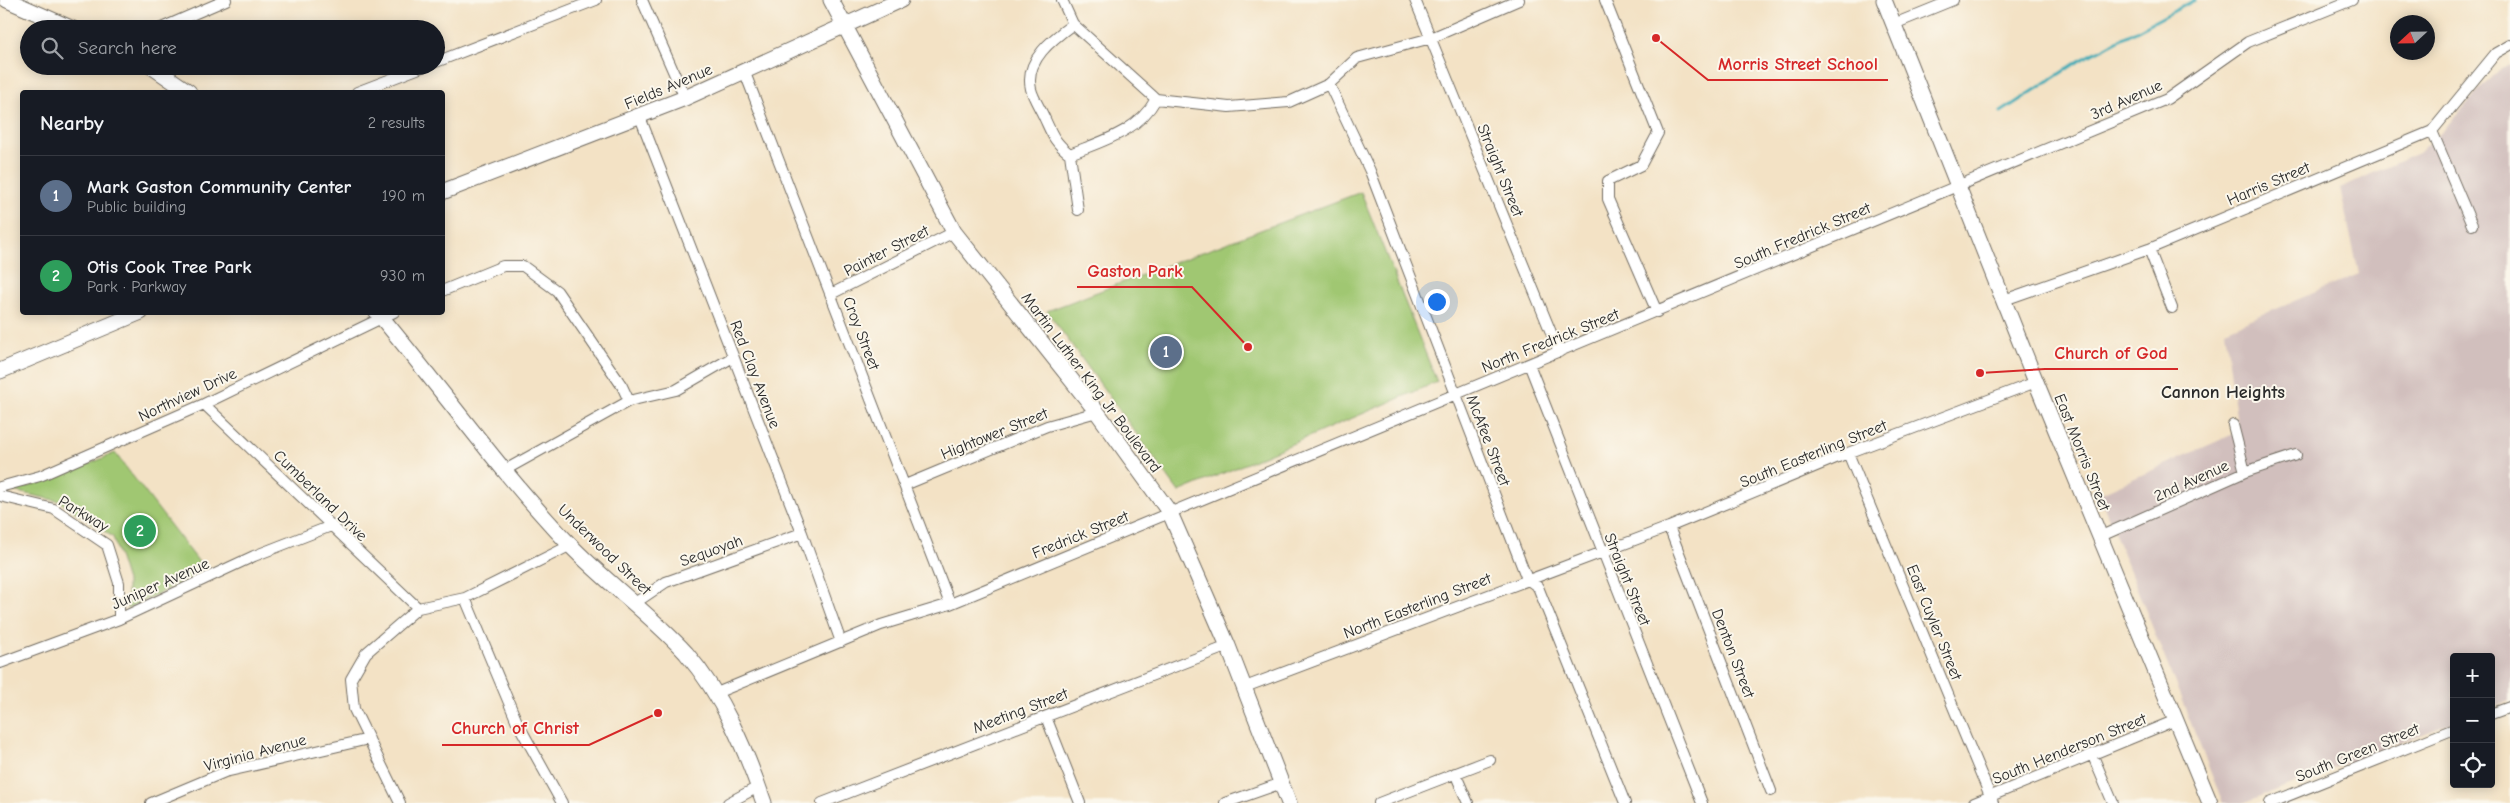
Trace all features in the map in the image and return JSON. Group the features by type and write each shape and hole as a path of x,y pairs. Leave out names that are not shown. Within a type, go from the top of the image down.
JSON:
{"street":[{"path":"7,0 53,20"},
{"path":"180,20 226,0"},
{"path":"445,59 596,0"},
{"path":"642,0 686,98"},
{"name":"Martin Luther King Jr Boulevard","path":"832,0 844,27 954,232 1096,412 1170,513 1245,687 1290,803"},
{"name":"Fields Avenue","path":"445,191 686,98 745,73 901,0"},
{"path":"1062,0 1073,24 1156,99 1229,107 1289,102 1328,84 1357,58 1431,38 1519,0"},
{"name":"Straight Street","path":"1415,0 1559,352"},
{"path":"1605,0 1658,133 1641,165 1608,181 1608,199 1657,312"},
{"name":"East Morris Street","path":"1884,0 2036,382 2210,803"},
{"path":"1894,24 1953,0"},
{"name":"3rd Avenue","path":"1958,187 2167,99 2248,42 2352,0"},
{"path":"1073,24 1051,40 1037,58 1031,88 1050,133 1058,145 1070,154 1078,210"},
{"name":"Harris Street","path":"2004,300 2148,249 2432,131 2496,53 2510,45"},
{"name":"Croy Street","path":"745,73 950,604"},
{"path":"164,75 186,90"},
{"path":"362,90 401,75"},
{"name":"McAfee Street","path":"1328,84 1370,171 1527,579 1538,587 1625,803"},
{"path":"1070,154 1120,134 1142,119 1156,99"},
{"name":"Red Clay Avenue","path":"640,117 802,534 841,642"},
{"path":"2432,131 2472,225"},
{"name":"South Fredrick Street","path":"1657,312 1958,187"},
{"name":"Painter Street","path":"831,294 954,232"},
{"path":"2148,249 2172,308"},
{"path":"445,290 503,266 523,266 557,291 622,386 629,401"},
{"name":"North Fredrick Street","path":"1455,395 1657,312"},
{"path":"0,371 134,315"},
{"name":"Northview Drive","path":"0,487 40,476 204,404 382,315"},
{"name":"Underwood Street","path":"385,315 505,470 571,545 635,603 687,654 714,694 743,743 764,803"},
{"path":"505,470 629,401 676,390 733,357"},
{"name":"Straight Street","path":"1529,364 1601,552 1702,803"},
{"name":"South Easterling Street","path":"1601,552 2036,382"},
{"name":"Fredrick Street","path":"714,694 881,626 950,604 1455,395"},
{"name":"Cumberland Drive","path":"204,404 418,608"},
{"name":"Hightower Street","path":"905,486 1047,426 1096,412"},
{"path":"2233,425 2245,472"},
{"name":"East Cuyler Street","path":"1848,454 1992,800"},
{"name":"2nd Avenue","path":"2099,537 2245,472 2296,455"},
{"name":"Parkway","path":"0,496 54,509 107,544 119,583 119,618"},
{"name":"Juniper Avenue","path":"0,663 119,618 254,556 331,526"},
{"name":"Denton Street","path":"1669,527 1771,791"},
{"name":"Sequoyah","path":"635,603 666,582 802,534"},
{"path":"400,803 354,709 351,679 366,653 418,608 465,598 571,545"},
{"name":"North Easterling Street","path":"1245,687 1601,552"},
{"path":"465,598 517,722 562,803"},
{"name":"Meeting Street","path":"822,803 1228,646"},
{"path":"2495,713 2510,707"},
{"path":"1046,717 1080,803"},
{"name":"South Henderson Street","path":"1974,803 1992,800 2176,720"},
{"name":"South Green Street","path":"2270,803 2450,731"},
{"name":"Virginia Avenue","path":"151,803 225,772 369,739"},
{"path":"2092,756 2113,803"},
{"path":"1379,803 1490,760"},
{"path":"1455,774 1468,803"},
{"path":"1225,803 1282,782"},
{"path":"728,803 758,788"}],"shaded area":[{"path":"2510,65 2510,700 2495,706 2495,653 2450,653 2450,724 2243,803 2223,803 2099,494 2238,432 2225,330 2359,274 2340,188 2418,153 2443,130 2497,71"}],"green space":[{"path":"1361,192 1437,382 1179,492 1047,311"},
{"path":"115,453 205,570 127,609 127,581 113,537 59,501 13,491 56,478"}],"waterway":[{"path":"2001,112 2079,61 2195,0"}],"place":[{"name":"Morris Street School","path":"1656,38"},
{"name":"Gaston Park","path":"1248,347"},
{"name":"Mark Gaston Community Center","path":"1166,352"},
{"name":"Church of God","path":"1980,373"},
{"name":"Otis Cook Tree Park","path":"140,531"},
{"name":"Church of Christ","path":"658,713"}],"district":[{"name":"Cannon Heights","path":"2223,392"}]}
